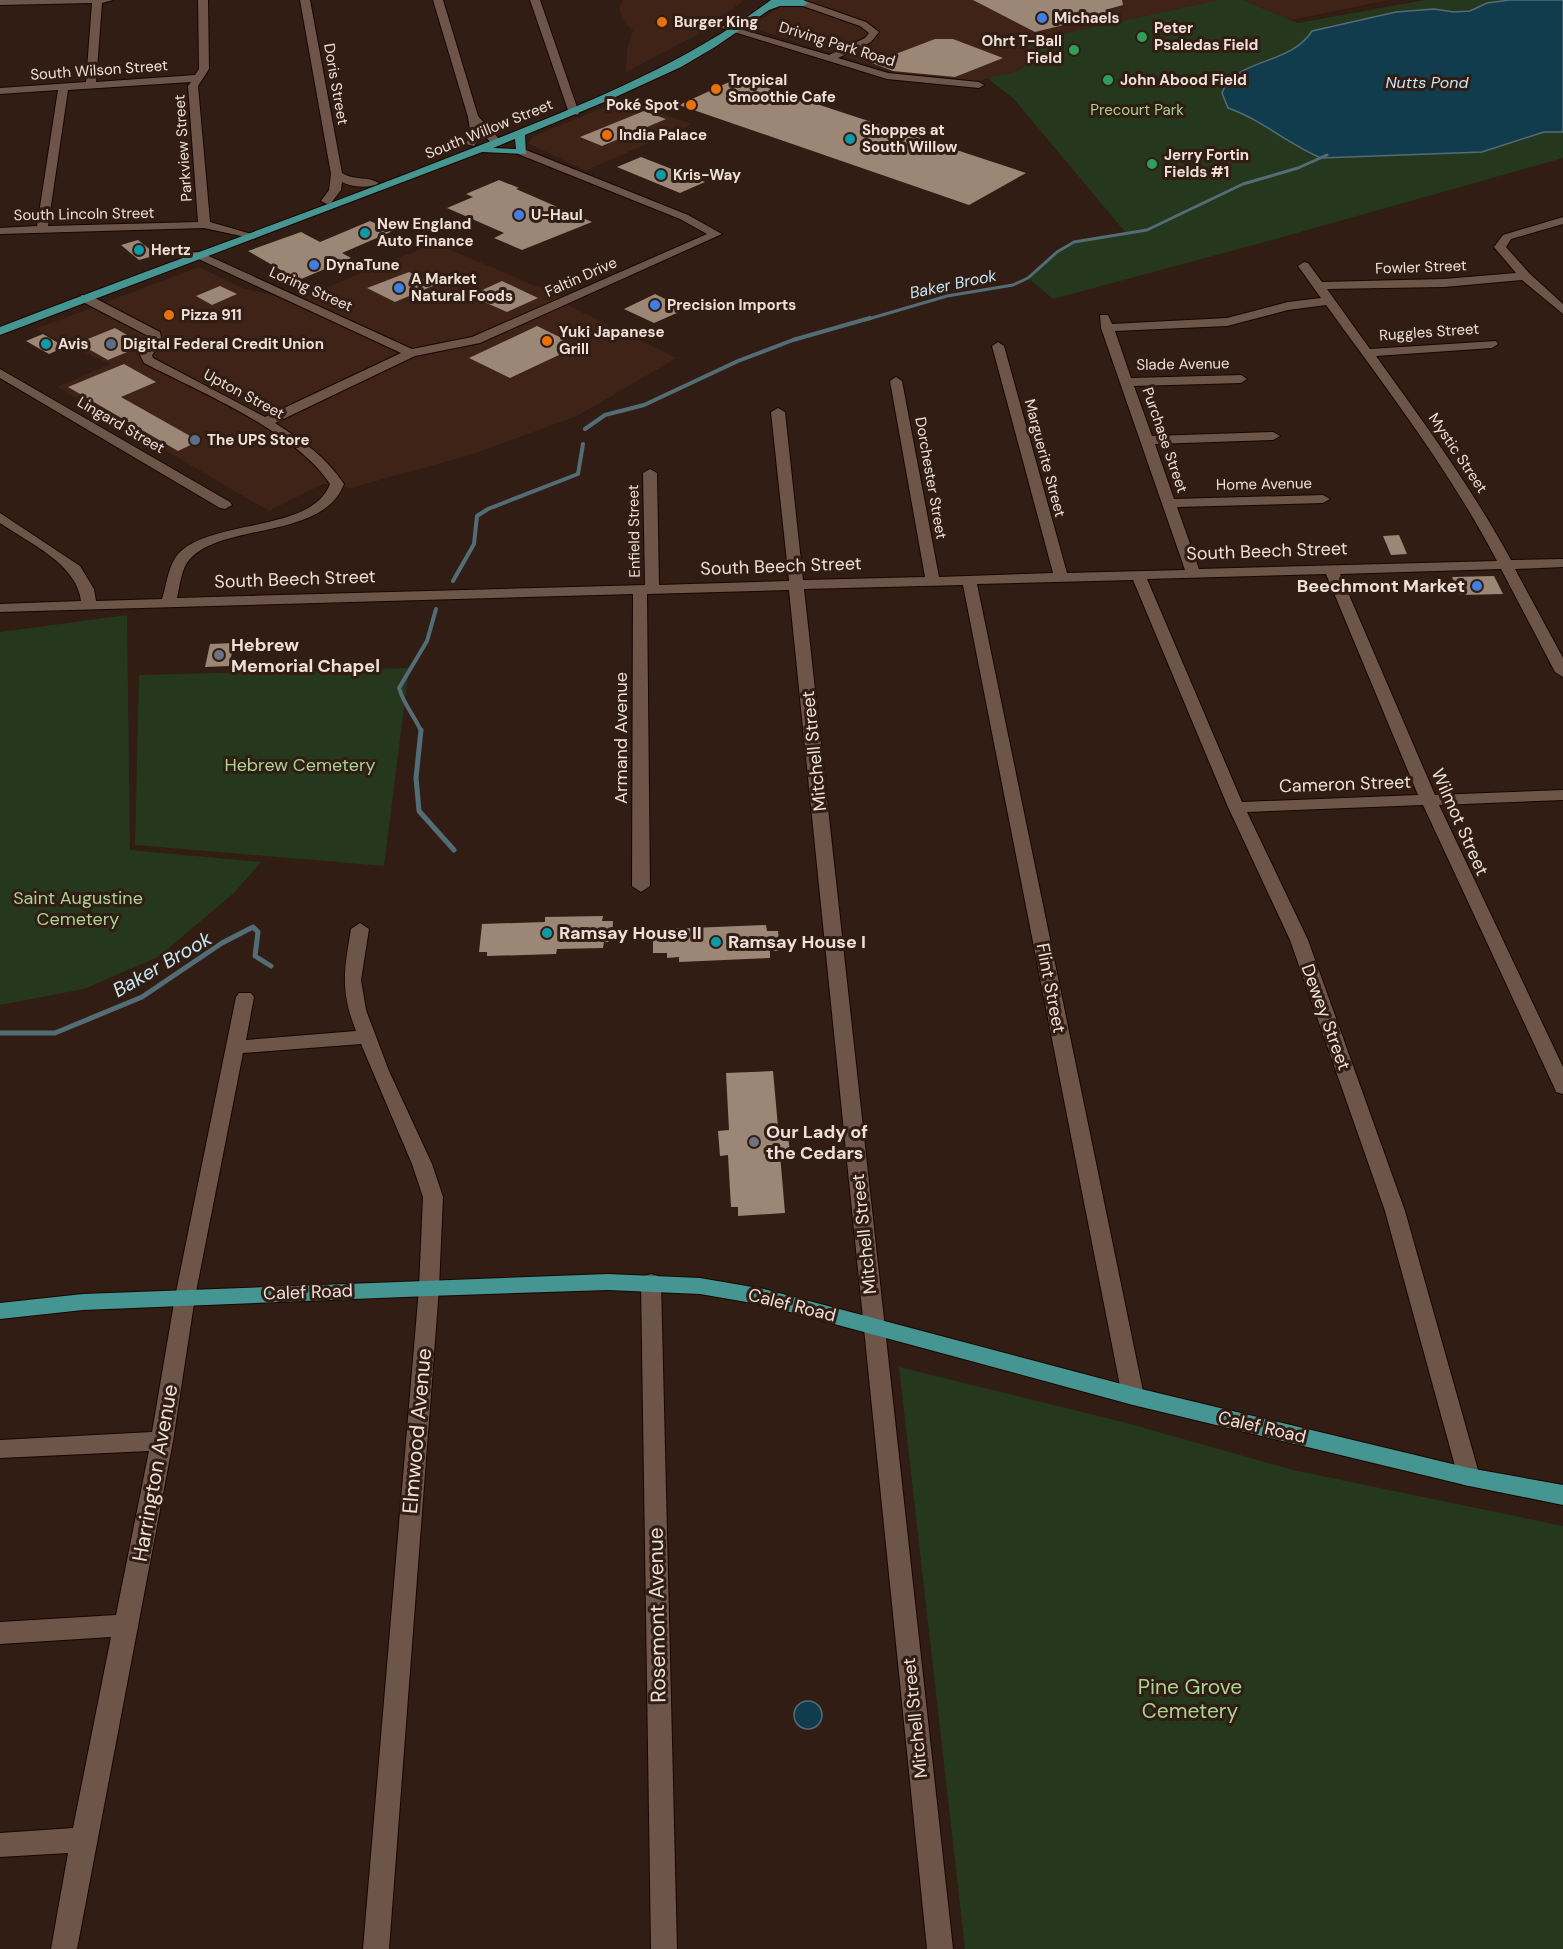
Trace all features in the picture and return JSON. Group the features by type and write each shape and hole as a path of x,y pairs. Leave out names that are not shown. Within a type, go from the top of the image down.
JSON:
{"main road":[{"name":"South Willow Street","path":"494,139 519,134 645,71 723,27 758,0"},
{"name":"South Willow Street","path":"232,238 251,237 663,72 738,30 777,0"},
{"path":"767,8 778,3 798,2"},
{"path":"472,148 522,152 519,134"},
{"name":"South Willow Street","path":"0,331 373,183 472,148"},
{"name":"Calef Road","path":"0,1311 82,1302 185,1297 651,1282 741,1292 1133,1396 1469,1477 1563,1495"}],"street":[{"path":"91,87 97,0"},
{"path":"0,2 108,0"},
{"name":"Parkview Street","path":"203,0 204,69 194,86 204,225"},
{"name":"Doris Street","path":"305,0 337,174"},
{"path":"438,0 473,117 476,136 472,148"},
{"path":"536,0 572,108"},
{"path":"798,2 863,24 874,32 868,40 831,58"},
{"name":"Driving Park Road","path":"723,27 897,78 979,85"},
{"name":"South Wilson Street","path":"0,91 63,89 200,78"},
{"path":"42,231 63,89"},
{"path":"473,117 494,139"},
{"name":"Faltin Drive","path":"264,423 411,353 476,340 716,234 684,217 522,152"},
{"path":"327,201 335,190 337,174 349,182 373,183"},
{"path":"1563,220 1516,233 1501,241 1500,247 1525,276 1563,310"},
{"path":"204,225 232,238"},
{"name":"South Lincoln Street","path":"0,231 204,225 232,238"},
{"name":"Loring Street","path":"196,254 411,353"},
{"name":"Mystic Street","path":"1304,266 1368,353 1477,510 1563,672"},
{"name":"Fowler Street","path":"1319,286 1466,282 1525,276"},
{"name":"Upton Street","path":"85,298 156,335 156,344 146,355 148,360 291,437 328,468 337,484 335,495 327,504 310,512 210,540 192,548 178,567 168,602"},
{"name":"Purchase Street","path":"1193,573 1105,323 1220,323 1288,306 1328,301"},
{"name":"Ruggles Street","path":"1368,353 1492,344"},
{"name":"Marguerite Street","path":"998,346 1061,578"},
{"name":"Lingard Street","path":"0,373 225,505"},
{"name":"Slade Avenue","path":"1127,382 1241,379"},
{"name":"Dorchester Street","path":"896,381 933,581"},
{"name":"Mitchell Street","path":"778,412 940,1949"},
{"path":"1147,440 1273,436"},
{"name":"Enfield Street","path":"646,590 650,472"},
{"name":"Home Avenue","path":"1169,503 1323,499"},
{"path":"0,517 75,569 87,589 89,605"},
{"name":"South Beech Street","path":"0,608 1563,563"},
{"name":"Wilmot Street","path":"1331,569 1429,801 1563,1087"},
{"name":"Dewey Street","path":"1138,575 1236,807 1299,940 1391,1200 1469,1477"},
{"name":"Flint Street","path":"969,580 1133,1396"},
{"name":"Armand Avenue","path":"641,886 646,590"},
{"name":"Cameron Street","path":"1236,807 1563,795"},
{"name":"Elmwood Avenue","path":"360,929 352,980 357,1010 429,1180 433,1197 429,1288 376,1949"},
{"name":"Harrington Avenue","path":"64,1949 83,1840 162,1441 185,1297 237,1047 245,997"},
{"path":"237,1047 367,1037"},
{"name":"Rosemont Avenue","path":"651,1282 664,1949"},
{"path":"0,1449 162,1441"},
{"path":"0,1633 126,1624"},
{"path":"0,1845 83,1840"}],"shaded area":[{"path":"622,0 745,0 693,37 626,72 627,49 633,30 625,23 619,9"},
{"path":"787,0 1218,0 1023,43 1044,53 1018,71 973,82 906,76 756,29 758,23"},
{"path":"1243,0 1389,0 1291,20"},
{"path":"621,100 692,124 585,171 528,143 534,136"},
{"path":"435,243 559,296 571,307 677,358 577,416 470,455 351,488 323,484 269,511 57,387 110,364 35,329 199,267 242,288 281,297 306,296"}],"green space":[{"name":"Precourt Park","path":"1218,0 1243,0 1298,23 1425,0 1511,0 1487,3 1470,11 1454,12 1434,9 1396,12 1328,26 1288,54 1240,72 1226,81 1222,93 1228,108 1321,158 1482,152 1544,132 1563,132 1563,158 1053,299 1028,278 1057,252 1074,242 1126,233 1014,99 987,78 1018,71 1043,53 1021,43"},
{"name":"Saint Augustine Cemetery","path":"127,615 130,850 261,862 234,893 158,957 84,989 0,1005 0,632"},
{"name":"Hebrew Cemetery","path":"409,668 384,866 135,845 139,675"},
{"name":"Pine Grove Cemetery","path":"899,1367 1123,1422 1293,1470 1563,1526 1563,1949 965,1949"}],"water":[{"name":"Nutts Pond","path":"1510,0 1563,0 1563,132 1544,132 1482,152 1321,158 1228,108 1222,93 1228,82 1238,73 1290,51 1312,31 1396,12 1434,9 1454,12 1470,11 1487,3"},
{"path":"808,1701 818,1705 822,1715 818,1725 808,1729 798,1725 794,1715 798,1705"}],"building":[{"name":"Michaels","path":"973,0 1122,0 1123,5 1105,10 1113,13 1035,32"},
{"path":"935,39 953,39 1003,58 955,77 893,71 872,63"},
{"name":"Shoppes at South Willow","path":"738,78 1026,173 969,205 679,105"},
{"path":"644,111 666,119 602,146 580,137"},
{"name":"Kris-Way","path":"641,157 705,182 680,193 617,167"},
{"name":"U-Haul","path":"499,180 592,222 522,250 494,238 504,233 447,208 473,197 466,194"},
{"path":"370,221 393,231 342,253 351,258 294,282 276,272 281,270 248,251 301,232 320,242"},
{"name":"Hertz","path":"138,240 157,255 139,260 121,245"},
{"name":"A Market Natural Foods","path":"409,272 435,285 395,302 367,288"},
{"path":"502,281 538,298 507,312 475,298 483,294 478,292"},
{"path":"220,286 237,294 212,305 196,296"},
{"name":"Precision Imports","path":"655,294 686,309 654,323 624,309"},
{"path":"537,326 578,346 510,378 469,358"},
{"name":"Digital Federal Credit Union","path":"115,328 144,345 108,360 78,343"},
{"name":"Avis","path":"43,334 65,347 49,354 26,341"},
{"path":"124,364 156,382 121,397 199,441 178,451 68,387"},
{"path":"1399,535 1407,554 1391,555 1383,536"},
{"name":"Beechmont Market","path":"1494,576 1503,594 1460,595 1452,577"},
{"name":"Hebrew Memorial Chapel","path":"234,643 229,666 205,667 210,644"},
{"name":"Ramsay House II","path":"603,916 602,921 613,921 612,942 604,942 603,948 557,949 556,954 487,956 487,952 479,952 482,924 545,922 545,917"},
{"name":"Ramsay House I","path":"766,925 767,931 778,931 780,951 770,951 770,958 679,962 679,957 667,958 667,953 653,953 653,934 667,933 667,929"},
{"name":"Our Lady of the Cedars","path":"773,1071 778,1127 787,1127 790,1153 780,1154 785,1213 738,1216 738,1207 731,1207 728,1155 720,1156 718,1131 729,1130 726,1073"}],"waterway":[{"name":"Baker Brook","path":"865,320 947,296 1013,285 1028,278 1057,252 1074,242 1147,230 1243,184 1298,168 1327,155"},
{"name":"Baker Brook","path":"585,429 605,415 644,405 738,361 793,340 870,318"},
{"name":"Baker Brook","path":"453,581 474,544 477,516 488,509 578,474 583,444"},
{"name":"Baker Brook","path":"421,731 399,688 427,641 436,609"},
{"name":"Baker Brook","path":"421,731 416,778 419,811 454,850"},
{"name":"Baker Brook","path":"0,1033 55,1033 142,997 222,943 253,927 258,932 255,956 271,966"}],"place":[{"name":"Michaels","path":"1042,18"},
{"name":"Burger King","path":"662,22"},
{"name":"Peter Psaledas Field","path":"1142,37"},
{"name":"Ohrt T-Ball Field","path":"1074,50"},
{"name":"John Abood Field","path":"1108,80"},
{"name":"Tropical Smoothie Cafe","path":"716,89"},
{"name":"Poké Spot","path":"691,105"},
{"name":"India Palace","path":"607,135"},
{"name":"Shoppes at South Willow","path":"850,139"},
{"name":"Jerry Fortin Fields #1","path":"1152,164"},
{"name":"Kris-Way","path":"661,175"},
{"name":"U-Haul","path":"519,215"},
{"name":"New England Auto Finance","path":"365,233"},
{"name":"Hertz","path":"139,250"},
{"name":"DynaTune","path":"314,265"},
{"name":"A Market Natural Foods","path":"399,288"},
{"name":"Precision Imports","path":"655,305"},
{"name":"Pizza 911","path":"169,315"},
{"name":"Yuki Japanese Grill","path":"547,341"},
{"name":"Avis","path":"46,344"},
{"name":"Digital Federal Credit Union","path":"111,344"},
{"name":"The UPS Store","path":"195,440"},
{"name":"Beechmont Market","path":"1477,586"},
{"name":"Hebrew Memorial Chapel","path":"219,655"},
{"name":"Ramsay House II","path":"547,933"},
{"name":"Ramsay House I","path":"716,942"},
{"name":"Our Lady of the Cedars","path":"754,1142"}]}
